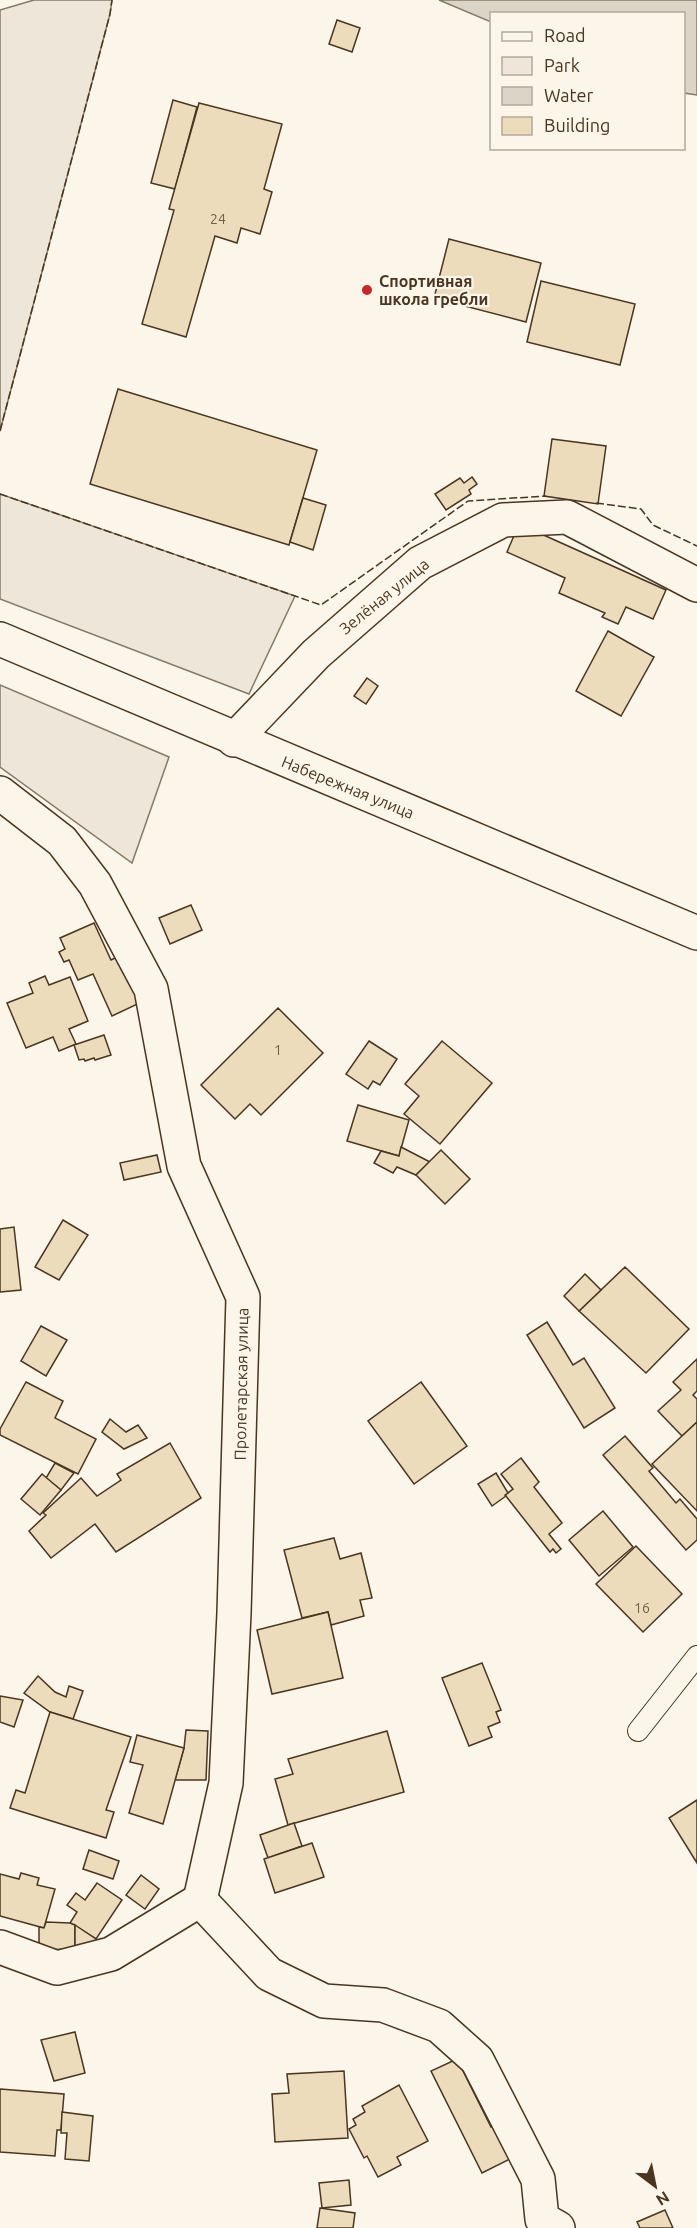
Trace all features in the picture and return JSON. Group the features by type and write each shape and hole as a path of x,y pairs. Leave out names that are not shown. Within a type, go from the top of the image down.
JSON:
{"street":[{"name":"Зелёная улица","path":"234,740 315,654 420,563 503,520 567,517 697,585"},
{"name":"Набережная улица","path":"0,639 234,740 502,849 697,933"},
{"name":"Пролетарская улица","path":"0,793 62,841 95,884 151,989 184,1166 243,1297 234,1612 226,1784 200,1899"},
{"path":"0,1947 57,1968 111,1954 200,1899 269,1974 324,2001 383,2005 439,2026 477,2060 538,2179 546,2225"}],"lane":[{"path":"638,1731 697,1656"}],"green space":[{"path":"34,0 112,0 0,431 0,10"},
{"path":"0,494 295,596 249,694 0,599"},
{"path":"0,685 169,757 132,863 0,767"}],"water":[{"path":"439,0 697,0 697,95 685,93 685,12 490,12 490,22"}],"building":[{"path":"337,20 360,28 352,52 329,44"},
{"path":"173,100 197,107 175,189 151,183"},
{"path":"199,103 282,124 264,189 272,192 260,234 241,228 237,243 215,236 186,337 142,324 174,210 169,209"},
{"path":"449,239 541,263 526,322 434,298"},
{"path":"541,281 635,304 620,365 527,342"},
{"path":"118,389 317,450 289,545 90,484"},
{"path":"552,439 606,446 598,504 544,496"},
{"path":"472,477 477,484 469,490 471,494 446,510 435,494 460,478 464,483"},
{"path":"303,498 326,505 313,550 290,542"},
{"path":"519,524 666,590 653,619 626,607 618,624 602,617 605,613 559,593 565,578 507,552"},
{"path":"608,631 654,657 621,716 576,691"},
{"path":"367,678 378,686 366,704 354,696"},
{"path":"191,905 202,930 170,944 159,918"},
{"path":"94,923 111,960 123,954 144,1001 112,1016 93,974 78,980 69,960 64,962 59,952 65,949 60,938"},
{"path":"45,976 49,985 70,977 88,1021 69,1029 76,1044 59,1051 53,1037 26,1048 7,1003 33,993 29,983"},
{"path":"278,1008 323,1053 261,1115 250,1104 235,1119 201,1085"},
{"path":"104,1035 111,1055 95,1060 94,1058 79,1060 74,1045"},
{"path":"369,1041 397,1059 380,1085 373,1081 368,1089 346,1074"},
{"path":"442,1041 492,1083 440,1144 404,1114 419,1096 405,1084"},
{"path":"358,1105 409,1120 399,1156 347,1141"},
{"path":"401,1147 430,1162 416,1175 397,1167 393,1173 374,1163 381,1151 399,1156"},
{"path":"441,1150 470,1179 445,1204 416,1175"},
{"path":"157,1155 161,1172 124,1180 120,1163"},
{"path":"63,1220 88,1235 59,1280 35,1267"},
{"path":"14,1227 21,1290 0,1292 0,1229"},
{"path":"625,1267 689,1329 646,1373 579,1311"},
{"path":"585,1274 601,1290 579,1311 564,1296"},
{"path":"547,1322 573,1365 584,1358 615,1408 584,1428 527,1335"},
{"path":"41,1326 67,1340 46,1376 21,1361"},
{"path":"697,1359 697,1391 693,1395 697,1399 697,1422 682,1436 658,1411 681,1390 673,1382"},
{"path":"26,1382 63,1401 55,1418 96,1439 78,1474 0,1435 0,1429"},
{"path":"421,1382 467,1446 414,1484 368,1421"},
{"path":"110,1419 126,1432 138,1425 147,1438 124,1449 102,1432"},
{"path":"697,1422 697,1511 652,1464"},
{"path":"625,1436 653,1468 649,1471 676,1503 680,1499 697,1519 697,1540 686,1550 603,1455"},
{"path":"170,1443 201,1498 116,1552 95,1524 51,1558 29,1531 46,1515 43,1513 81,1478 97,1496 121,1480 117,1474"},
{"path":"521,1458 539,1482 534,1487 562,1523 549,1534 561,1549 556,1553 553,1549 550,1552 505,1495 513,1489 501,1474"},
{"path":"55,1463 74,1473 61,1490 46,1478"},
{"path":"496,1473 508,1493 492,1506 478,1484"},
{"path":"42,1474 61,1490 40,1515 21,1499"},
{"path":"603,1511 633,1547 599,1576 569,1540"},
{"path":"334,1538 340,1559 361,1553 372,1598 360,1600 364,1616 331,1625 328,1612 302,1618 284,1550"},
{"path":"636,1546 682,1594 643,1632 596,1584"},
{"path":"328,1612 343,1678 272,1694 257,1630"},
{"path":"482,1663 501,1710 496,1712 500,1722 488,1727 492,1737 469,1746 442,1678"},
{"path":"38,1676 55,1692 66,1697 69,1686 83,1691 73,1719 50,1712 24,1693"},
{"path":"0,1696 23,1700 14,1727 0,1722"},
{"path":"50,1712 131,1737 106,1810 114,1812 106,1838 10,1808 16,1790 25,1793"},
{"path":"186,1730 208,1731 206,1780 175,1780 184,1748"},
{"path":"387,1731 404,1792 288,1825 275,1779 293,1774 288,1759"},
{"path":"137,1735 184,1748 163,1824 129,1813 143,1765 130,1762"},
{"path":"697,1800 697,1863 669,1818"},
{"path":"294,1823 302,1846 268,1858 260,1835"},
{"path":"312,1843 324,1877 275,1893 264,1859"},
{"path":"89,1850 119,1861 113,1879 83,1869"},
{"path":"21,1873 39,1878 37,1885 55,1889 44,1928 0,1916 0,1874 19,1879"},
{"path":"141,1875 159,1889 145,1909 126,1895"},
{"path":"97,1883 122,1900 96,1939 70,1923 77,1912 67,1905 76,1893 85,1900"},
{"path":"46,1922 75,1925 75,1949 39,1950 39,1927 44,1928"},
{"path":"75,1925 96,1939 96,1944 75,1949"},
{"path":"75,2032 85,2073 54,2081 41,2040"},
{"path":"457,2059 491,2127 510,2159 482,2173 431,2071"},
{"path":"344,2071 348,2138 275,2142 272,2094 289,2093 287,2074"},
{"path":"399,2085 428,2141 397,2157 401,2165 378,2177 367,2156 364,2158 349,2129 356,2125 353,2119 365,2112 362,2106"},
{"path":"0,2089 64,2094 61,2130 57,2130 55,2156 0,2152"},
{"path":"62,2112 93,2116 89,2161 65,2159 67,2133 61,2133"},
{"path":"349,2180 351,2205 322,2208 319,2183"},
{"path":"320,2208 355,2213 353,2228 317,2228"},
{"path":"665,2210 673,2228 640,2228 637,2222"}],"fence":[{"path":"0,431 112,0"},
{"path":"0,494 321,605 468,501 546,496"},
{"path":"596,503 641,509 653,525 697,546"}],"place":[{"name":"Спортивная школа гребли","path":"367,290"}]}
